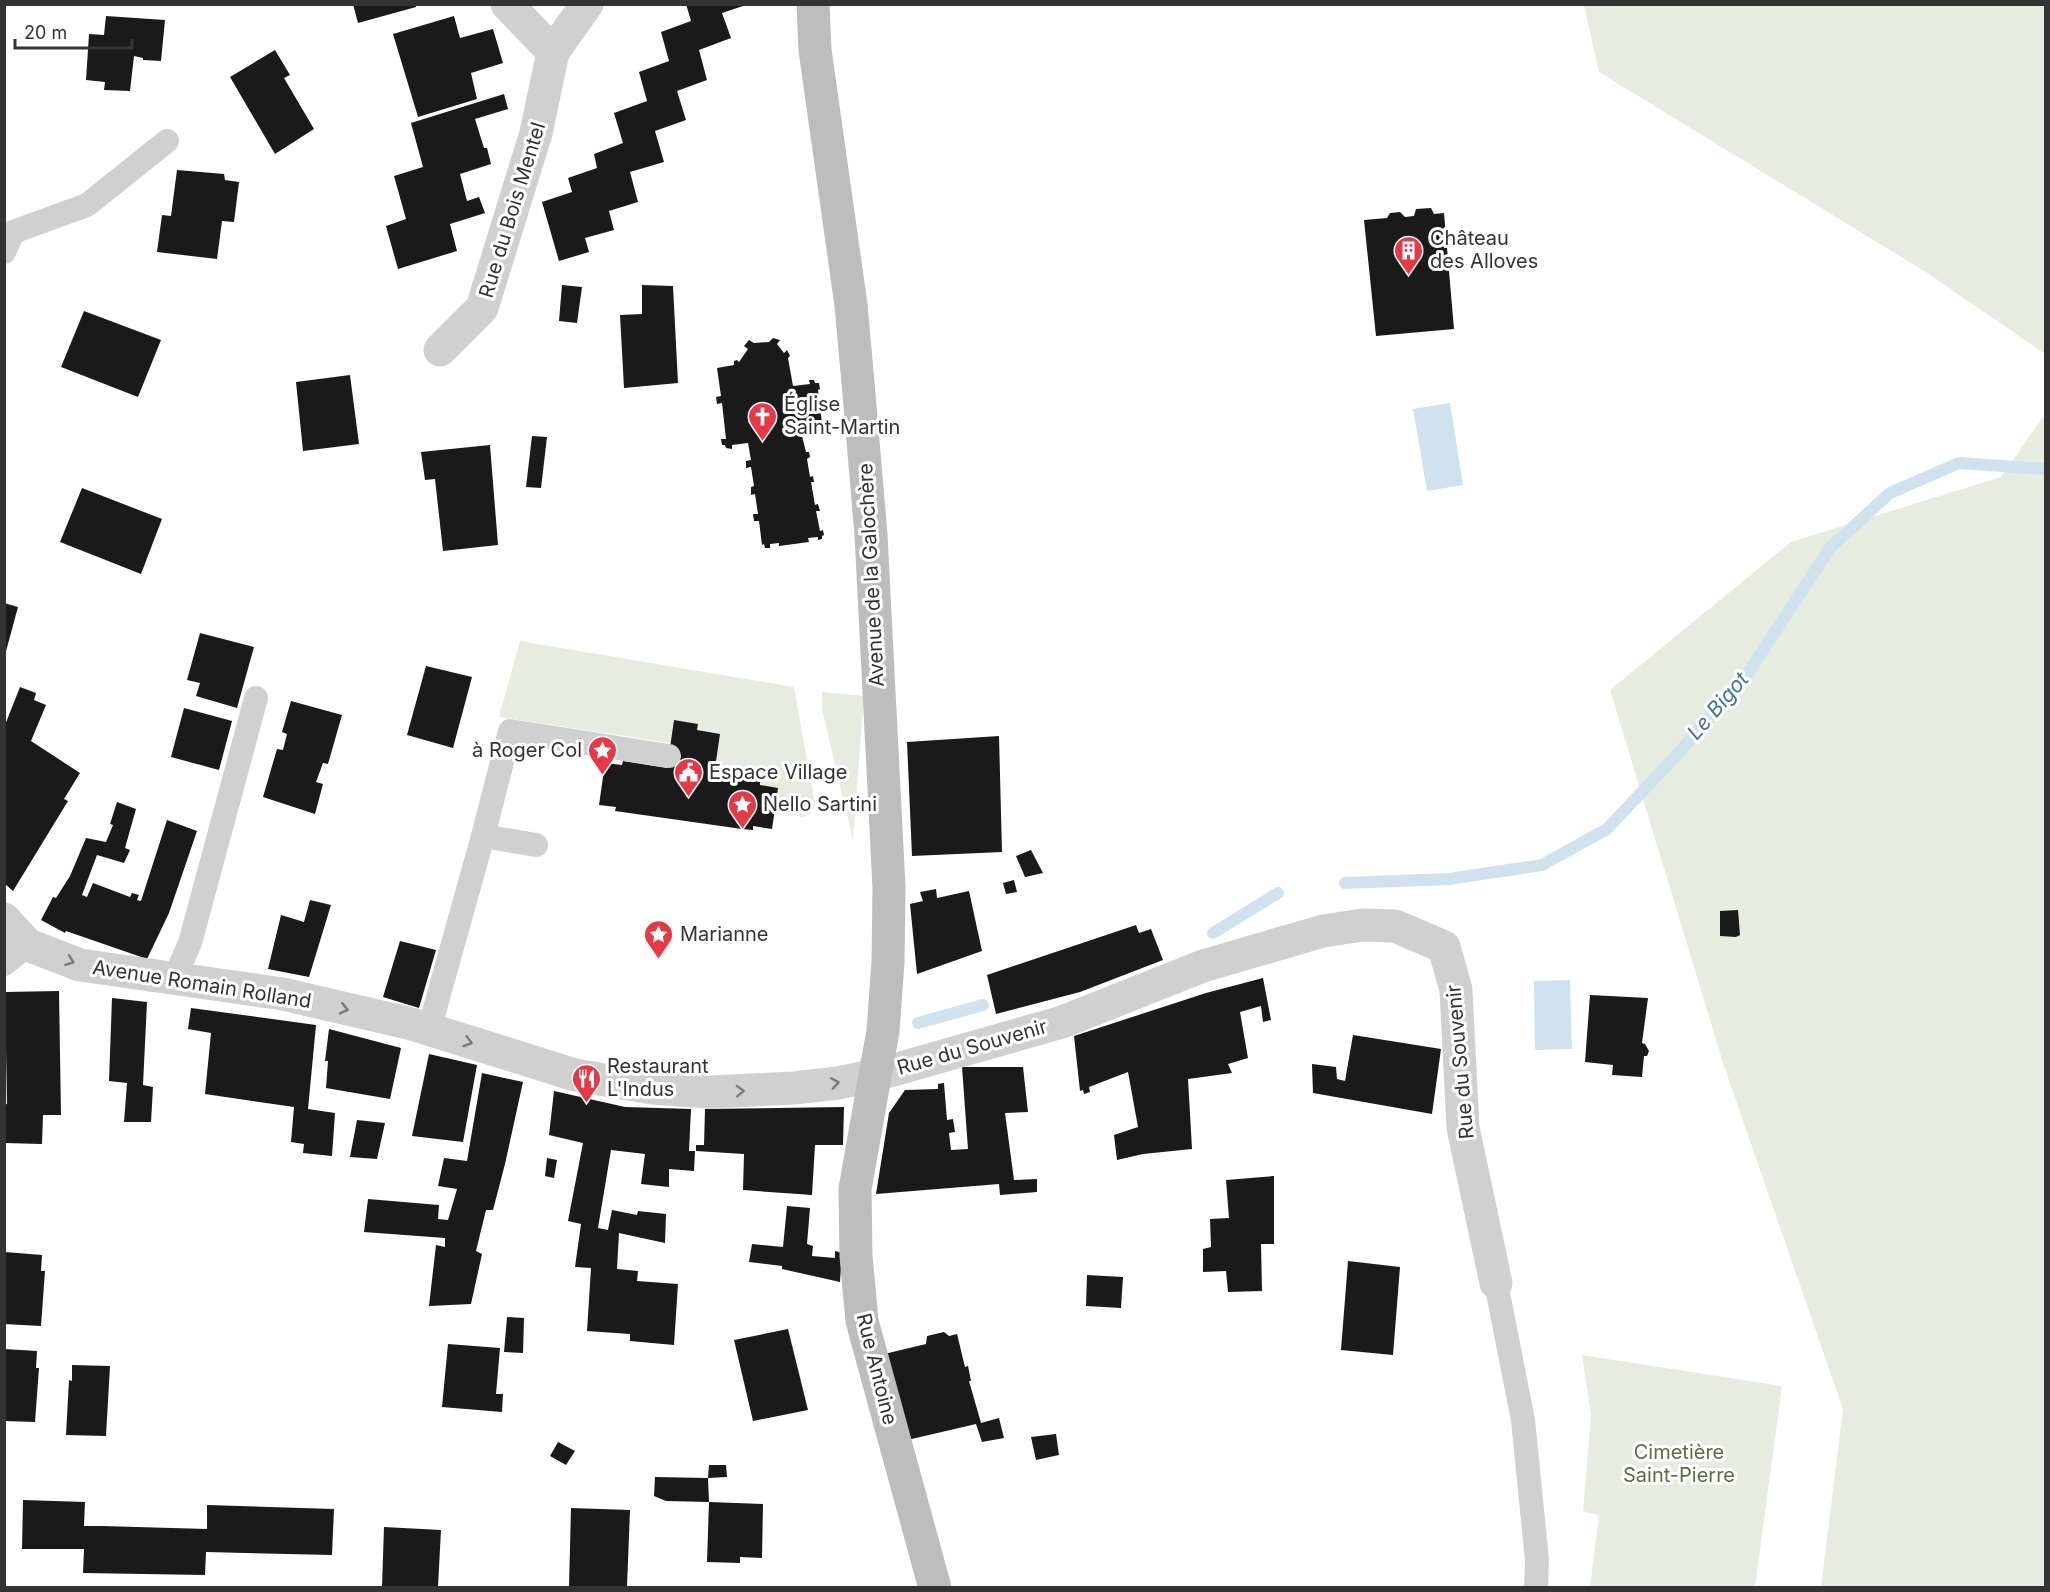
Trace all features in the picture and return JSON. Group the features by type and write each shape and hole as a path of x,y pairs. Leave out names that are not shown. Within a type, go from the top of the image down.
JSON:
{"street":[{"path":"507,4 553,52"},
{"name":"Rue du Bois Mentel","path":"440,351 482,308 536,133 553,52 587,4"},
{"name":"Avenue de la Galochère","path":"813,4 815,50 851,305 871,535 889,887 888,962 883,1031 876,1075"},
{"name":"Avenue Romain Rolland","path":"4,920 16,955 283,994 420,1027 575,1075 652,1088 709,1092 794,1089 876,1075"},
{"name":"Rue du Souvenir","path":"876,1075 1062,1022 1203,966 1312,934 1363,925 1395,926 1444,947 1456,990 1463,1128 1496,1283"},
{"name":"Rue Antoine","path":"876,1075 855,1189 856,1256 862,1321 934,1587"}],"lane":[{"path":"4,252 13,232 87,206 167,141"},
{"path":"174,979 190,943 256,698"},
{"path":"420,1027 483,836 510,731 669,756"},
{"path":"483,836 536,845"},
{"name":"Rue du Souvenir","path":"1496,1283 1522,1420 1537,1560 1536,1587"}],"green space":[{"path":"1584,5 2045,5 2045,354 1929,274 1599,72"},
{"path":"2045,414 2045,1587 1821,1587 1843,1409 1724,1066 1610,690 1791,542 2001,477"},
{"path":"520,641 794,687 815,804 811,814 802,817 775,810 760,782 714,775 720,734 697,730 698,724 674,720 670,743 499,717"},
{"path":"822,692 864,696 853,840 822,709"},
{"name":"Cimetière Saint-Pierre","path":"1582,1355 1782,1386 1755,1587 1590,1587 1599,1515 1583,1511 1591,1415"}],"water":[{"path":"1450,403 1463,485 1427,491 1413,409"},
{"path":"1570,980 1572,1049 1535,1050 1534,981"}],"building":[{"path":"353,4 416,4 416,7 358,23"},
{"path":"686,4 746,5 722,13 731,38 699,50 707,80 677,91 686,120 655,131 664,162 630,172 638,202 609,211 614,230 585,238 589,252 559,261 542,202 572,192 568,178 597,168 594,154 623,143 614,113 647,101 639,72 669,61 661,32 691,21"},
{"path":"106,16 165,20 161,61 143,60 143,58 134,56 130,91 104,90 105,82 86,80 89,34 104,35"},
{"path":"454,16 460,38 493,29 503,63 471,73 477,99 418,117 393,34"},
{"path":"275,50 290,75 284,78 314,129 275,154 230,77"},
{"path":"504,94 508,109 475,119 491,164 460,174 467,201 479,197 485,213 450,224 457,251 398,269 386,226 406,219 394,176 423,167 411,123"},
{"path":"177,170 224,174 225,180 239,182 234,222 222,221 217,259 157,252 162,215 171,216"},
{"name":"Château des Alloves","path":"1431,208 1434,214 1444,213 1454,329 1376,336 1364,220 1387,218 1390,213 1400,212 1405,217 1414,216 1416,209"},
{"path":"562,285 582,287 577,323 559,321"},
{"path":"642,285 673,286 678,383 624,388 620,315 642,314"},
{"path":"84,311 161,340 138,397 61,367"},
{"name":"Église Saint-Martin","path":"773,338 780,340 777,344 784,353 787,350 790,356 788,358 793,386 810,384 809,380 819,383 822,423 826,423 826,428 818,434 818,430 801,432 806,452 809,452 810,457 807,459 810,477 813,476 814,482 811,482 815,505 818,504 820,511 816,511 820,531 823,530 824,535 818,540 818,537 808,538 809,542 779,546 779,543 770,544 770,548 765,548 764,544 762,545 759,521 754,521 753,514 758,514 755,494 751,495 751,487 754,486 751,467 746,468 746,461 751,460 748,443 732,445 732,449 722,445 721,439 726,439 722,403 717,404 716,397 721,396 717,368 734,365 734,361 737,360 739,362 748,349 744,346 749,340 754,343 769,342"},
{"path":"350,375 359,444 303,451 296,382"},
{"path":"532,436 547,437 541,488 526,487"},
{"path":"490,445 498,545 443,551 435,479 425,480 421,452"},
{"path":"82,488 162,519 141,574 60,542"},
{"path":"4,603 18,607 5,655 4,655"},
{"path":"200,633 254,647 237,708 196,696 200,683 187,680"},
{"path":"426,666 472,677 453,748 407,735"},
{"path":"20,687 36,693 34,700 46,705 31,741 80,773 64,799 68,801 13,891 5,884 5,725"},
{"path":"291,701 342,715 328,764 323,763 316,782 323,784 315,814 263,797 277,749 283,750 287,734 282,732"},
{"path":"184,708 232,721 219,770 171,757"},
{"name":"Espace Village","path":"674,720 698,724 697,730 720,734 714,775 760,782 760,785 778,788 772,829 753,826 753,830 742,829 615,811 616,807 599,805 605,763 622,765 623,761 667,768"},
{"path":"999,736 1002,852 912,856 907,742"},
{"path":"117,802 136,809 125,848 130,850 124,863 97,855 82,895 87,897 93,883 130,897 132,893 139,895 137,900 141,901 167,820 197,831 169,913 147,959 66,931 65,933 41,920 53,897 56,898 70,876 86,838 106,842 113,825 110,824"},
{"path":"1031,850 1043,873 1025,877 1016,856"},
{"path":"1014,880 1017,892 1006,894 1003,883"},
{"path":"936,889 937,898 969,891 982,951 917,974 910,904 923,901 920,892"},
{"path":"310,900 331,905 309,977 268,969 281,915 304,922"},
{"path":"1738,910 1740,935 1720,936 1720,911"},
{"path":"1136,925 1139,933 1151,929 1163,960 1080,992 996,1014 987,975"},
{"path":"400,941 436,950 419,1008 383,997"},
{"path":"1263,978 1271,1020 1263,1022 1261,1006 1240,1012 1248,1058 1228,1064 1232,1073 1188,1079 1192,1149 1143,1154 1117,1160 1114,1135 1138,1127 1128,1072 1089,1087 1090,1092 1084,1094 1083,1090 1080,1091 1074,1036 1206,993"},
{"path":"59,991 61,1115 43,1115 42,1144 4,1143 4,1105 7,1104 5,992"},
{"path":"1590,995 1648,998 1642,1043 1649,1051 1647,1056 1644,1056 1642,1077 1612,1075 1613,1065 1585,1062"},
{"path":"112,998 147,1002 143,1085 153,1087 151,1122 124,1122 127,1083 109,1081"},
{"path":"191,1008 316,1025 308,1109 335,1113 332,1156 303,1153 304,1144 291,1142 294,1107 205,1094 211,1033 188,1029"},
{"path":"329,1029 401,1048 390,1099 326,1088 328,1061 325,1061"},
{"path":"1353,1035 1441,1049 1432,1114 1313,1093 1312,1064 1336,1067 1337,1079 1345,1081"},
{"path":"429,1054 477,1065 463,1142 412,1136"},
{"path":"962,1067 1023,1067 1028,1112 1005,1113 1014,1180 1037,1179 1037,1192 1000,1195 999,1184 876,1194 889,1113 905,1090 938,1089 938,1084 944,1083 947,1120 953,1119 955,1132 949,1133 951,1150 968,1149"},
{"path":"482,1073 523,1082 505,1164 493,1210 486,1210 476,1251 482,1254 471,1304 429,1306 436,1245 445,1247 445,1238 364,1232 368,1199 439,1205 438,1219 448,1220 457,1189 438,1186 444,1158 467,1161"},
{"path":"554,1091 625,1107 691,1109 689,1151 695,1151 694,1171 669,1169 669,1187 641,1184 645,1154 611,1150 598,1228 608,1230 612,1210 637,1215 638,1211 666,1214 665,1243 619,1233 617,1269 638,1271 637,1281 678,1284 674,1345 630,1341 630,1334 587,1331 591,1268 575,1267 581,1224 568,1221 583,1143 549,1135"},
{"path":"844,1107 843,1145 815,1145 812,1195 743,1190 744,1154 696,1151 696,1145 704,1145 705,1109"},
{"path":"357,1120 385,1123 377,1159 350,1157"},
{"path":"547,1158 557,1160 554,1178 545,1176"},
{"path":"1274,1176 1274,1244 1261,1244 1262,1291 1228,1292 1226,1271 1203,1272 1203,1249 1211,1247 1210,1219 1229,1218 1226,1180"},
{"path":"787,1206 810,1208 807,1244 813,1246 812,1256 835,1258 835,1251 842,1253 840,1282 782,1269 782,1266 749,1262 752,1244 783,1247"},
{"path":"5,1252 42,1255 41,1271 45,1271 41,1326 4,1324"},
{"path":"1348,1261 1400,1267 1393,1355 1341,1350"},
{"path":"1087,1275 1123,1277 1121,1308 1086,1306"},
{"path":"507,1317 524,1318 523,1353 504,1352"},
{"path":"788,1329 808,1410 753,1421 734,1340"},
{"path":"944,1332 949,1336 957,1334 965,1367 968,1366 971,1381 969,1381 981,1423 999,1418 1004,1438 982,1442 976,1424 903,1441 880,1355 926,1344 927,1336"},
{"path":"448,1344 500,1348 496,1394 503,1394 502,1412 442,1407"},
{"path":"4,1349 37,1351 36,1368 39,1368 35,1422 4,1421"},
{"path":"72,1365 110,1366 106,1436 66,1435"},
{"path":"1056,1434 1059,1455 1036,1460 1031,1437"},
{"path":"558,1442 575,1451 566,1465 550,1456"},
{"path":"709,1465 726,1465 727,1477 708,1478"},
{"path":"655,1477 708,1478 709,1502 666,1501 654,1496"},
{"path":"23,1500 85,1502 84,1526 207,1529 207,1505 334,1509 332,1555 206,1552 205,1575 83,1573 84,1549 22,1549"},
{"path":"709,1502 763,1504 762,1558 740,1557 740,1563 707,1562"},
{"path":"571,1508 630,1510 627,1587 569,1587"},
{"path":"384,1527 441,1530 438,1587 382,1587"}],"waterway":[{"name":"Le Bigot","path":"1345,883 1449,879 1542,865 1607,829 1744,679 1830,548 1890,493 1959,463 2046,469"},
{"name":"Le Bigot","path":"1213,933 1278,893"},
{"name":"Le Bigot","path":"918,1023 983,1005"}],"place":[{"name":"Château des Alloves","path":"1409,276"},
{"name":"Église Saint-Martin","path":"763,442"},
{"name":"à Roger Col","path":"603,776"},
{"name":"Espace Village","path":"688,798"},
{"name":"Nello Sartini","path":"742,830"},
{"name":"Marianne","path":"659,960"},
{"name":"Restaurant L'Indus","path":"586,1104"}]}
